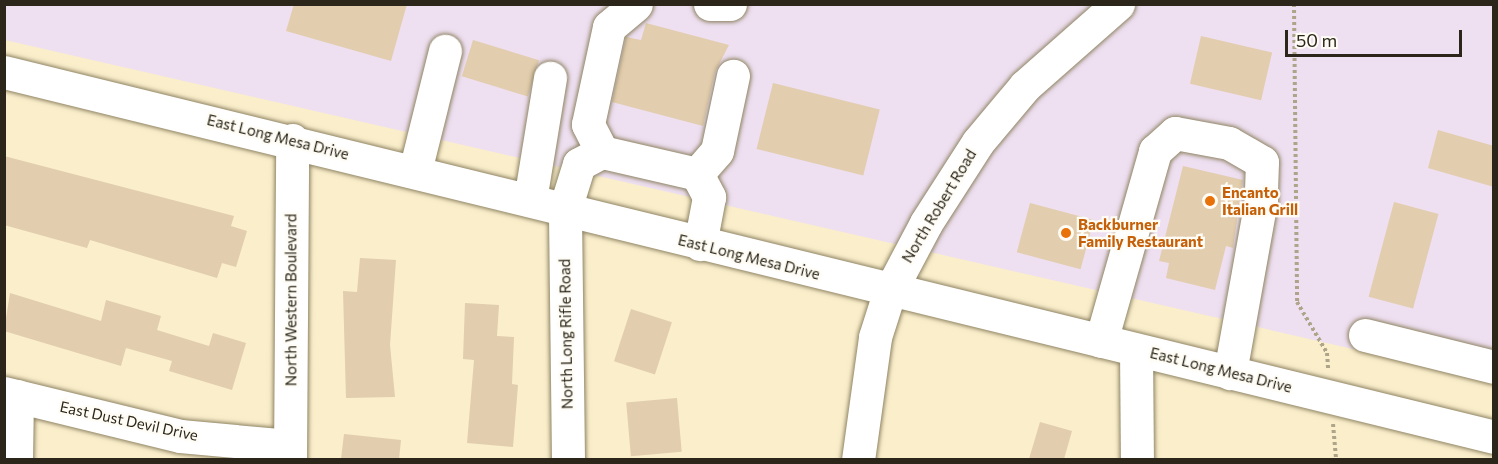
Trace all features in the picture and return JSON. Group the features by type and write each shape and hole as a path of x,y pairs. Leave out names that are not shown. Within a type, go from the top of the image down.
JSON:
{"street":[{"path":"636,4 609,27 588,124 602,152 697,174 709,197 700,244"},
{"path":"710,4 730,4"},
{"name":"North Robert Road","path":"858,459 865,383 889,293 978,142 1025,86 1118,4"},
{"path":"415,171 445,51"},
{"name":"East Long Mesa Drive","path":"4,72 291,140 889,293 1230,372 1330,398 1486,444"},
{"path":"697,174 717,151 733,76"},
{"path":"530,200 550,78"},
{"path":"1101,341 1155,151 1175,133 1229,142 1262,162 1260,211 1230,372"},
{"name":"North Western Boulevard","path":"290,453 291,140"},
{"name":"North Long Rifle Road","path":"568,459 565,209 579,165 602,152"},
{"path":"1365,335 1494,367"},
{"path":"1136,350 1137,459"},
{"path":"11,394 16,459"},
{"name":"East Dust Devil Drive","path":"11,394 180,435 290,453"}],"path":[{"path":"1294,4 1297,302 1327,353 1336,459"}],"shaded area":[{"path":"5,4 1493,5 1493,381 5,40"}],"building":[{"path":"294,4 407,4 391,61 286,31"},
{"path":"646,23 729,45 715,72 703,126 612,102 626,37 641,40"},
{"path":"1201,36 1272,52 1261,100 1190,84"},
{"path":"473,40 539,60 528,97 462,76"},
{"path":"773,83 880,110 863,176 757,149"},
{"path":"1438,130 1494,146 1494,187 1428,168"},
{"path":"4,156 234,216 231,226 247,231 236,267 222,263 217,278 90,240 87,248 4,225"},
{"path":"1183,166 1243,180 1233,248 1226,246 1215,290 1166,278 1169,263 1159,261"},
{"path":"1394,202 1438,214 1413,309 1369,297"},
{"path":"1030,203 1094,220 1081,269 1017,252"},
{"path":"360,258 396,260 390,345 395,397 346,398 343,291 357,292"},
{"path":"10,293 101,321 106,300 161,316 157,330 209,346 213,333 246,343 232,390 169,371 172,361 126,348 121,366 4,331"},
{"path":"465,303 499,305 497,336 514,337 512,384 518,385 513,447 467,443 474,360 463,359"},
{"path":"631,309 672,322 655,375 614,361"},
{"path":"677,398 682,452 631,456 626,402"},
{"path":"1040,422 1072,431 1064,459 1029,459"},
{"path":"344,434 401,440 399,459 341,459"}],"place":[{"name":"Encanto Italian Grill","path":"1210,201"},
{"name":"Backburner Family Restaurant","path":"1066,233"}]}
